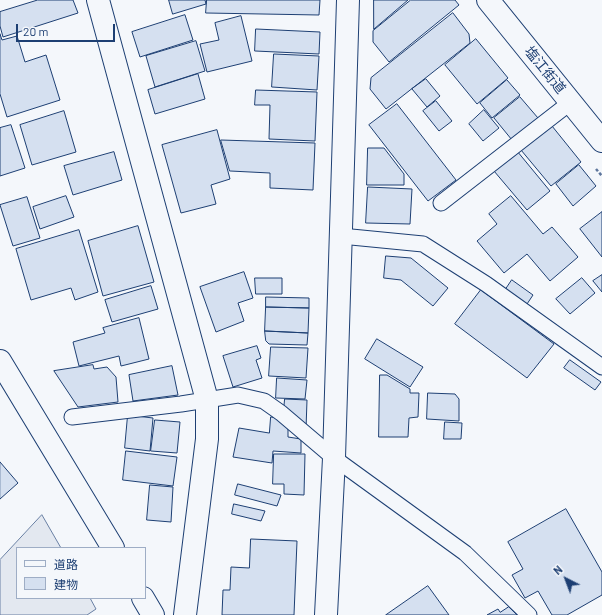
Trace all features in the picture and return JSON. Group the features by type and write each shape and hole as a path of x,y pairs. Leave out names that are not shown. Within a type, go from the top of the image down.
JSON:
{"street":[{"path":"98,0 207,400 207,439 185,615"},
{"path":"326,615 334,458 348,0"},
{"name":"塩江街道","path":"488,0 602,141"},
{"path":"0,361 112,547"},
{"path":"144,599 153,615"}],"lane":[{"path":"440,203 571,102"},
{"path":"341,236 423,244 486,284 602,367"},
{"path":"72,417 181,404 238,395 264,401 281,413 334,458 465,553 529,615"}],"shaded area":[{"path":"42,515 60,547 16,547 16,599 91,599 96,609 87,615 0,615 0,560"}],"building":[{"path":"38,0 73,0 78,13 3,37 0,26 0,12"},
{"path":"169,0 205,0 206,4 173,14"},
{"path":"207,0 320,0 319,15 206,13"},
{"path":"374,0 408,0 374,29"},
{"path":"411,0 455,0 459,5 389,62 373,42 373,31"},
{"path":"453,13 469,34 470,43 386,109 370,89 371,78"},
{"path":"185,15 193,40 140,57 132,32"},
{"path":"241,16 252,61 207,72 200,44 219,40 215,23"},
{"path":"256,29 320,32 319,54 255,51"},
{"path":"0,34 2,40 17,36 25,62 46,55 60,100 7,117 0,94"},
{"path":"476,39 508,78 477,104 445,65"},
{"path":"196,41 205,71 155,87 146,56"},
{"path":"274,54 319,56 317,90 272,87"},
{"path":"198,74 205,99 155,114 148,90"},
{"path":"426,79 440,96 427,107 412,89"},
{"path":"507,80 520,95 492,118 480,103"},
{"path":"256,90 317,92 315,141 269,139 270,105 255,105"},
{"path":"520,97 538,118 512,140 494,118"},
{"path":"436,101 452,121 439,131 423,111"},
{"path":"397,104 456,180 428,201 369,125"},
{"path":"484,110 499,128 483,141 469,124"},
{"path":"64,111 76,152 32,165 20,125"},
{"path":"11,125 25,168 0,176 0,128"},
{"path":"552,126 581,162 551,186 521,150"},
{"path":"217,130 230,179 211,185 216,204 181,213 162,145"},
{"path":"221,140 315,143 313,190 270,188 270,173 230,171"},
{"path":"368,148 384,148 404,174 404,185 367,185"},
{"path":"517,151 550,191 527,210 494,171"},
{"path":"114,152 122,180 73,195 64,166"},
{"path":"579,165 596,186 573,206 556,184"},
{"path":"368,187 412,189 410,224 366,223"},
{"path":"66,196 74,217 40,229 33,207"},
{"path":"511,196 543,234 552,227 578,257 550,281 527,254 504,273 477,241 497,224 489,214"},
{"path":"27,197 40,238 13,246 0,205"},
{"path":"602,212 602,257 580,229"},
{"path":"138,226 154,282 103,296 88,241"},
{"path":"79,230 98,292 75,300 71,288 31,300 16,249"},
{"path":"386,256 411,258 448,288 433,306 401,280 384,278"},
{"path":"244,272 253,298 238,303 244,321 216,332 200,287"},
{"path":"602,275 602,292 593,281"},
{"path":"255,278 282,278 282,294 256,294"},
{"path":"582,278 595,293 570,314 556,299"},
{"path":"512,280 533,295 525,307 504,292"},
{"path":"151,286 158,309 112,322 105,300"},
{"path":"481,290 554,344 527,378 455,324"},
{"path":"266,297 309,298 309,308 266,307"},
{"path":"266,307 309,308 308,333 265,331"},
{"path":"139,318 149,359 121,366 119,356 79,366 73,342 105,333 103,328"},
{"path":"265,331 308,333 307,345 269,344 266,341"},
{"path":"377,339 423,367 410,387 365,359"},
{"path":"257,346 261,358 256,360 262,378 233,387 223,356"},
{"path":"271,347 308,348 306,378 269,376"},
{"path":"570,360 601,382 595,390 564,368"},
{"path":"93,365 94,369 107,367 116,377 118,402 78,407 54,371"},
{"path":"172,366 178,395 133,401 129,375"},
{"path":"380,375 387,375 410,389 410,393 419,393 418,417 409,418 408,437 379,437"},
{"path":"277,378 307,380 305,399 276,398"},
{"path":"428,393 455,394 459,399 459,421 427,419"},
{"path":"285,399 307,400 306,429 284,409"},
{"path":"128,415 153,418 150,451 125,448"},
{"path":"271,417 278,418 288,429 288,437 301,439 301,453 273,451 272,463 233,457 239,428 269,433"},
{"path":"155,420 180,422 177,453 151,451"},
{"path":"445,422 462,423 461,439 444,439"},
{"path":"126,451 177,457 173,486 123,480"},
{"path":"274,454 305,454 304,495 284,494 284,484 273,484"},
{"path":"0,462 18,483 0,499"},
{"path":"238,484 281,495 277,506 235,495"},
{"path":"150,485 173,487 171,522 147,520"},
{"path":"234,504 265,511 261,521 232,514"},
{"path":"566,509 602,572 602,595 567,615 552,615 538,591 525,598 512,575 523,569 508,542"},
{"path":"251,539 297,541 294,615 222,615 223,590 230,590 231,567 249,568"},
{"path":"428,586 449,615 386,615"},
{"path":"509,607 517,615 487,615 498,609 500,612"}]}
